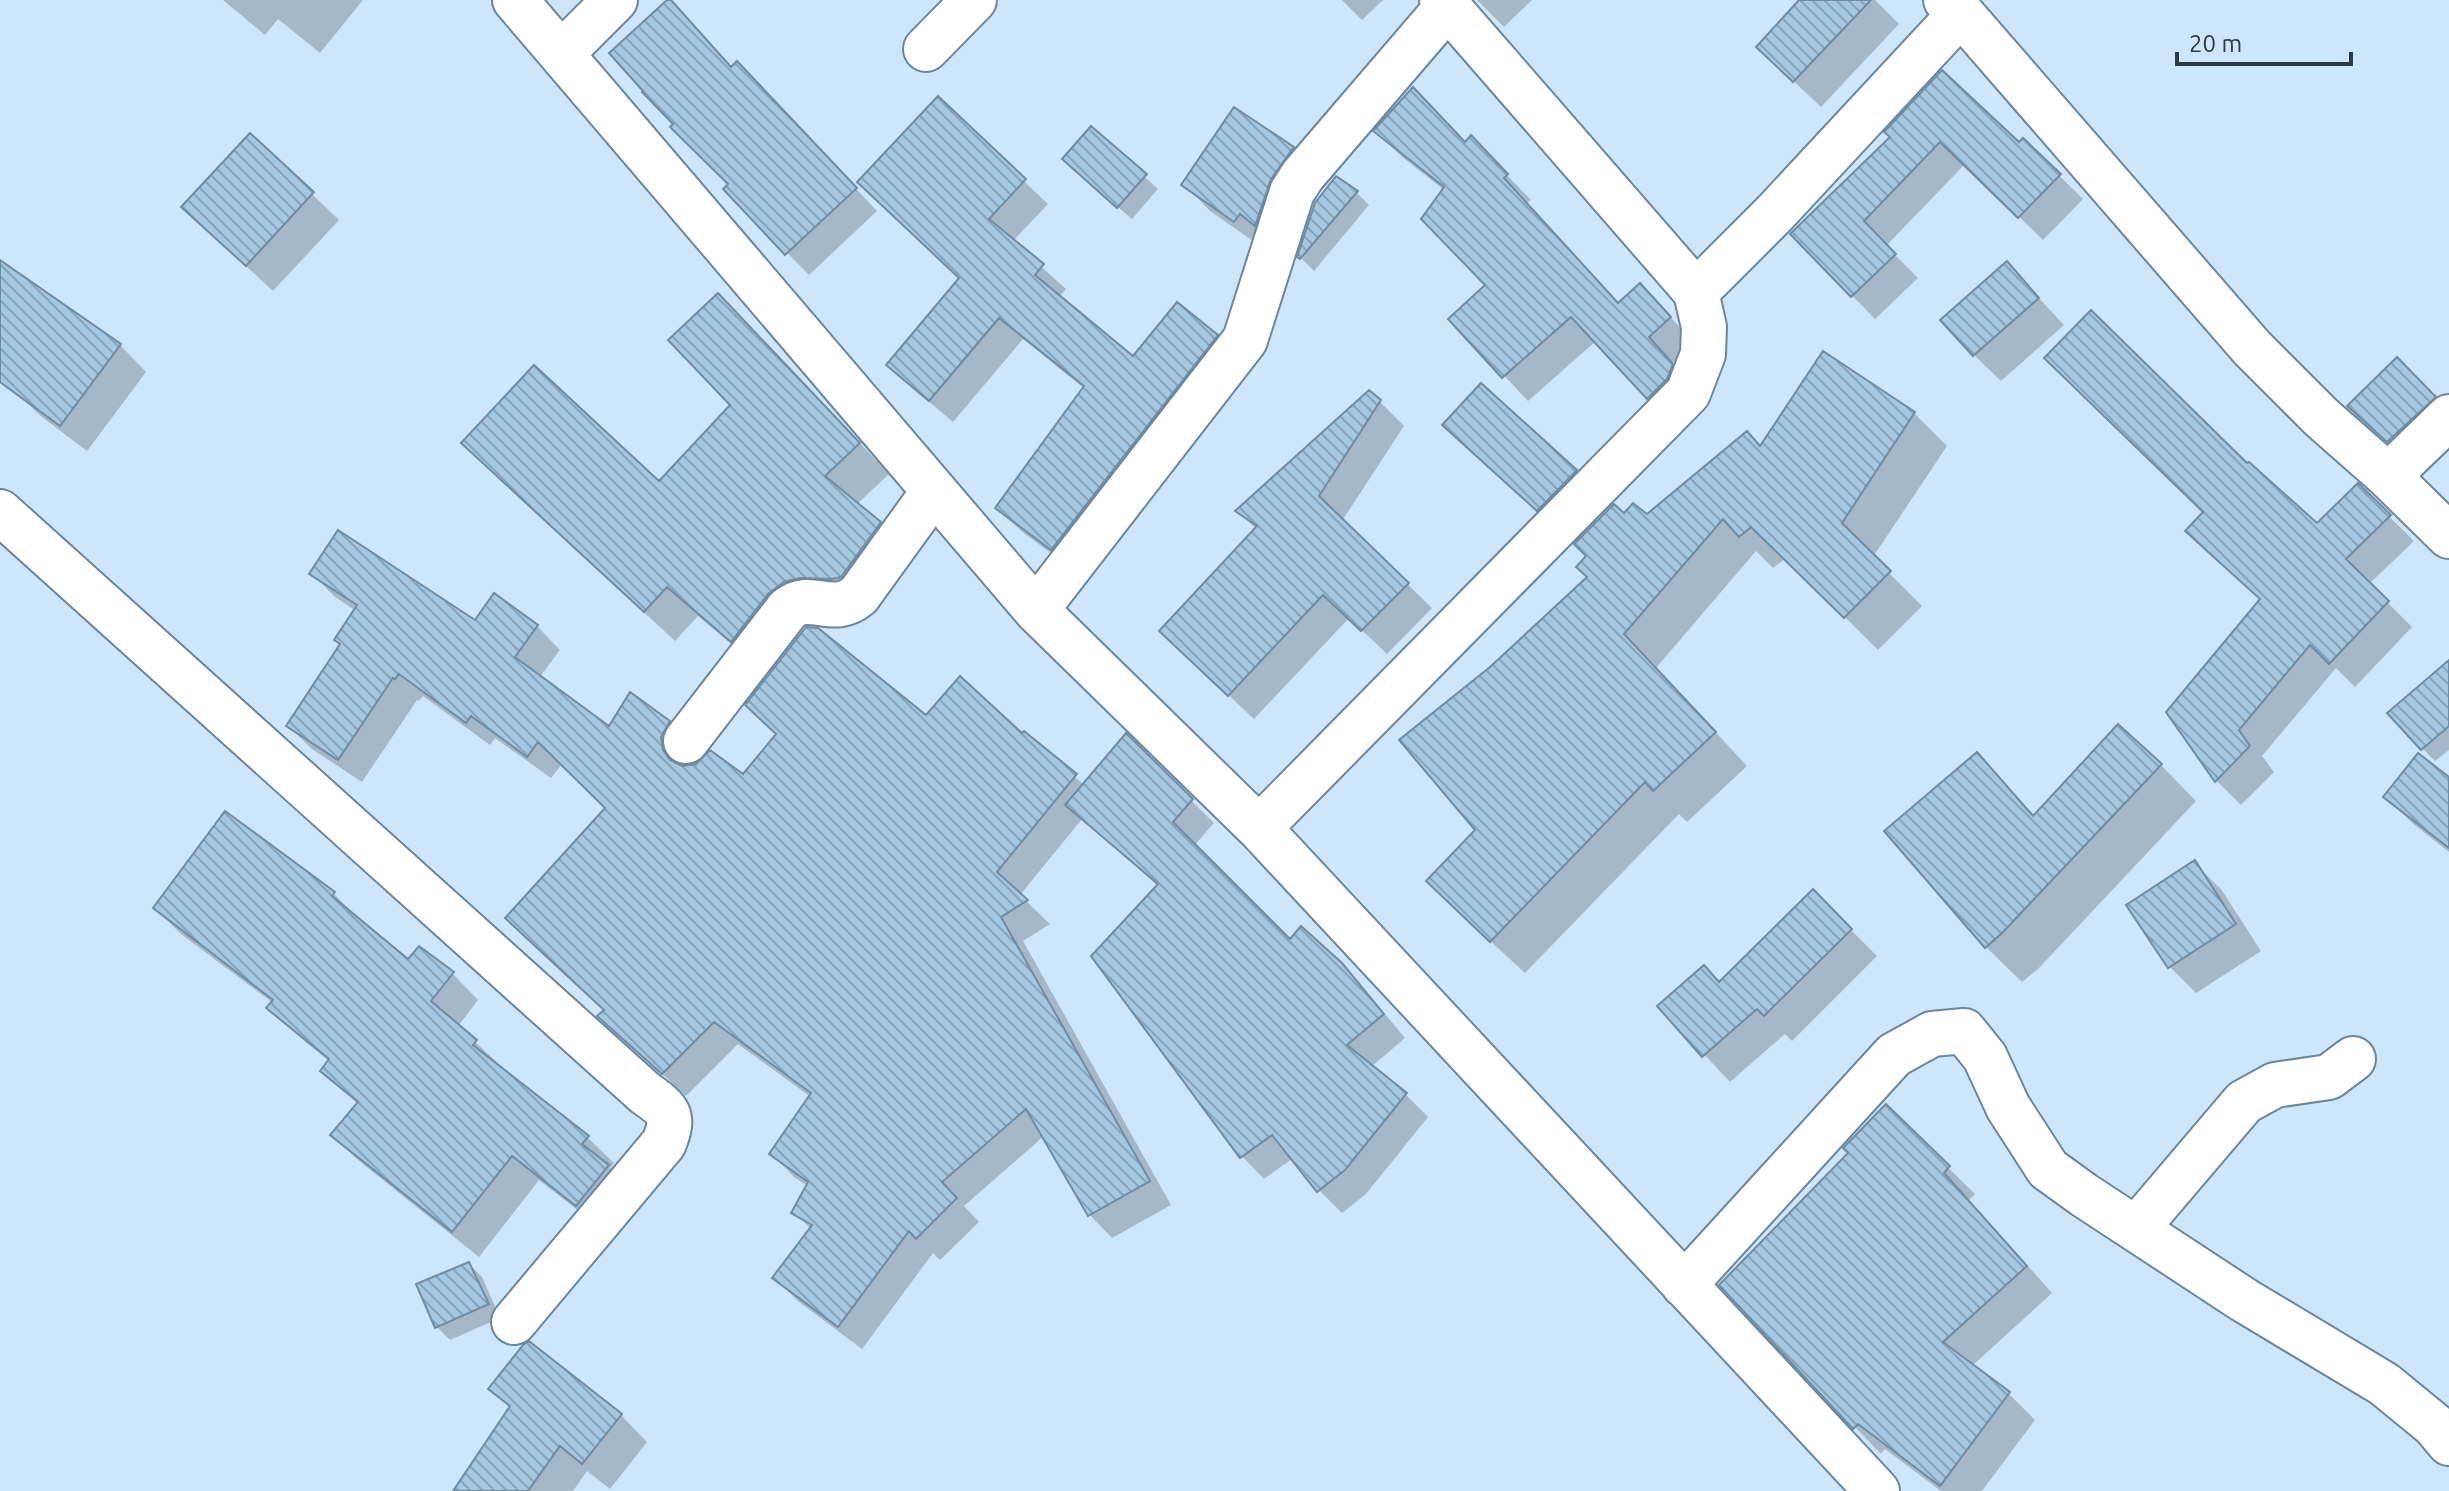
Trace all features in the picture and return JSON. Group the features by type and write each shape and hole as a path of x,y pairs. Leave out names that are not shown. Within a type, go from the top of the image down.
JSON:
{"street":[{"path":"515,0 1036,610 1259,828 1877,1491"},
{"path":"561,54 615,0"},
{"path":"926,49 974,0"},
{"path":"1036,610 1245,340 1292,192 1445,3 1696,292 1704,327 1703,354 1688,393 1259,828"},
{"path":"1696,292 1775,213 1953,7 2252,348 2449,536"},
{"path":"2388,476 2449,417"},
{"path":"686,741 788,609 801,601 838,606 850,603 934,491"},
{"path":"0,512 645,1093 666,1108 671,1125 664,1143 514,1322"},
{"path":"1684,1285 1894,1055 1932,1034 1964,1031 1985,1057 2008,1107 2048,1169 2244,1300 2384,1384 2434,1425 2449,1443"},
{"path":"2136,1229 2244,1102 2275,1085 2329,1077 2353,1059"}],"building":[{"path":"667,0 671,0 731,67 737,61 857,188 785,255 723,189 728,184 670,127 673,124 609,53"},
{"path":"1799,0 1871,0 1793,82 1756,47"},
{"path":"1942,70 2019,142 2023,138 2061,174 2018,218 1940,142 1864,221 1896,254 1851,297 1790,234 1890,137 1884,132"},
{"path":"1413,87 1465,142 1471,135 1508,174 1504,178 1618,303 1640,283 1671,317 1649,337 1673,364 1667,379 1647,399 1571,317 1502,378 1448,319 1485,285 1421,219 1444,187 1373,131"},
{"path":"938,96 1026,179 989,219 1044,264 1035,275 1133,356 1177,302 1218,335 1051,550 995,508 1084,386 999,318 929,401 886,365 959,278 857,182"},
{"path":"1234,107 1294,147 1271,179 1255,226 1240,214 1234,222 1181,185"},
{"path":"1091,126 1147,174 1117,208 1062,159"},
{"path":"250,133 314,192 246,266 181,207"},
{"path":"1336,176 1358,191 1300,259 1297,257 1315,203"},
{"path":"0,260 121,344 60,426 0,382"},
{"path":"2007,261 2039,298 1973,356 1940,320"},
{"path":"718,293 860,443 825,476 881,522 841,577 800,578 784,582 768,594 731,642 667,587 644,612 461,443 534,365 659,481 730,405 668,340"},
{"path":"2091,310 2247,463 2317,523 2358,483 2391,515 2346,559 2389,601 2329,664 2310,645 2239,730 2250,746 2215,782 2166,712 2260,599 2185,531 2203,512 2044,358"},
{"path":"1823,351 1915,412 1842,523 1891,571 1844,618 1751,527 1739,537 1723,519 1624,634 1716,732 1653,791 1645,782 1490,942 1426,881 1475,830 1399,740 1490,667 1587,577 1576,567 1586,556 1574,544 1614,504 1624,513 1633,503 1647,514 1747,431 1760,446"},
{"path":"2397,357 2436,397 2387,442 2347,406"},
{"path":"1481,383 1577,470 1537,511 1442,425"},
{"path":"1369,390 1381,400 1319,496 1409,583 1361,631 1323,595 1228,696 1159,631 1257,526 1235,511"},
{"path":"338,530 475,620 494,593 538,625 515,657 609,726 630,692 670,721 661,737 663,750 670,760 682,766 696,764 710,750 743,774 776,734 745,705 806,627 818,628 926,715 960,676 1022,733 1024,731 1077,774 997,872 1028,900 1001,917 1150,1181 1088,1216 1026,1109 942,1182 957,1198 916,1239 909,1231 838,1327 772,1278 812,1225 791,1213 808,1182 769,1154 811,1093 714,1022 662,1074 597,1016 604,1010 505,918 605,808 538,742 527,757 471,716 466,723 399,674 393,678 338,760 286,726 340,644 334,640 357,605 309,574"},
{"path":"2449,660 2449,726 2421,750 2387,713"},
{"path":"2118,724 2162,764 1985,948 1884,831 1977,752 2033,816"},
{"path":"1126,733 1193,799 1173,822 1290,939 1301,926 1342,963 1384,1014 1347,1045 1407,1093 1345,1170 1317,1192 1272,1135 1240,1158 1091,956 1158,884 1065,805"},
{"path":"2418,753 2449,777 2449,848 2383,797"},
{"path":"225,811 335,892 332,896 408,959 419,946 454,972 431,1001 477,1040 473,1045 589,1136 582,1144 609,1165 576,1206 512,1156 452,1232 330,1135 358,1102 320,1071 329,1059 266,1008 273,1000 153,908"},
{"path":"2195,860 2236,924 2168,968 2126,905"},
{"path":"1813,889 1852,929 1764,1016 1757,1009 1702,1057 1657,1006 1704,965 1719,982"},
{"path":"1886,1104 1950,1166 1944,1173 2027,1266 1943,1342 2010,1392 1940,1486 1858,1424 1853,1429 1719,1285 1848,1153 1843,1148"},
{"path":"469,1262 489,1304 435,1328 416,1284"},
{"path":"529,1341 622,1414 582,1464 560,1446 528,1491 453,1491 510,1406 488,1389"}]}
